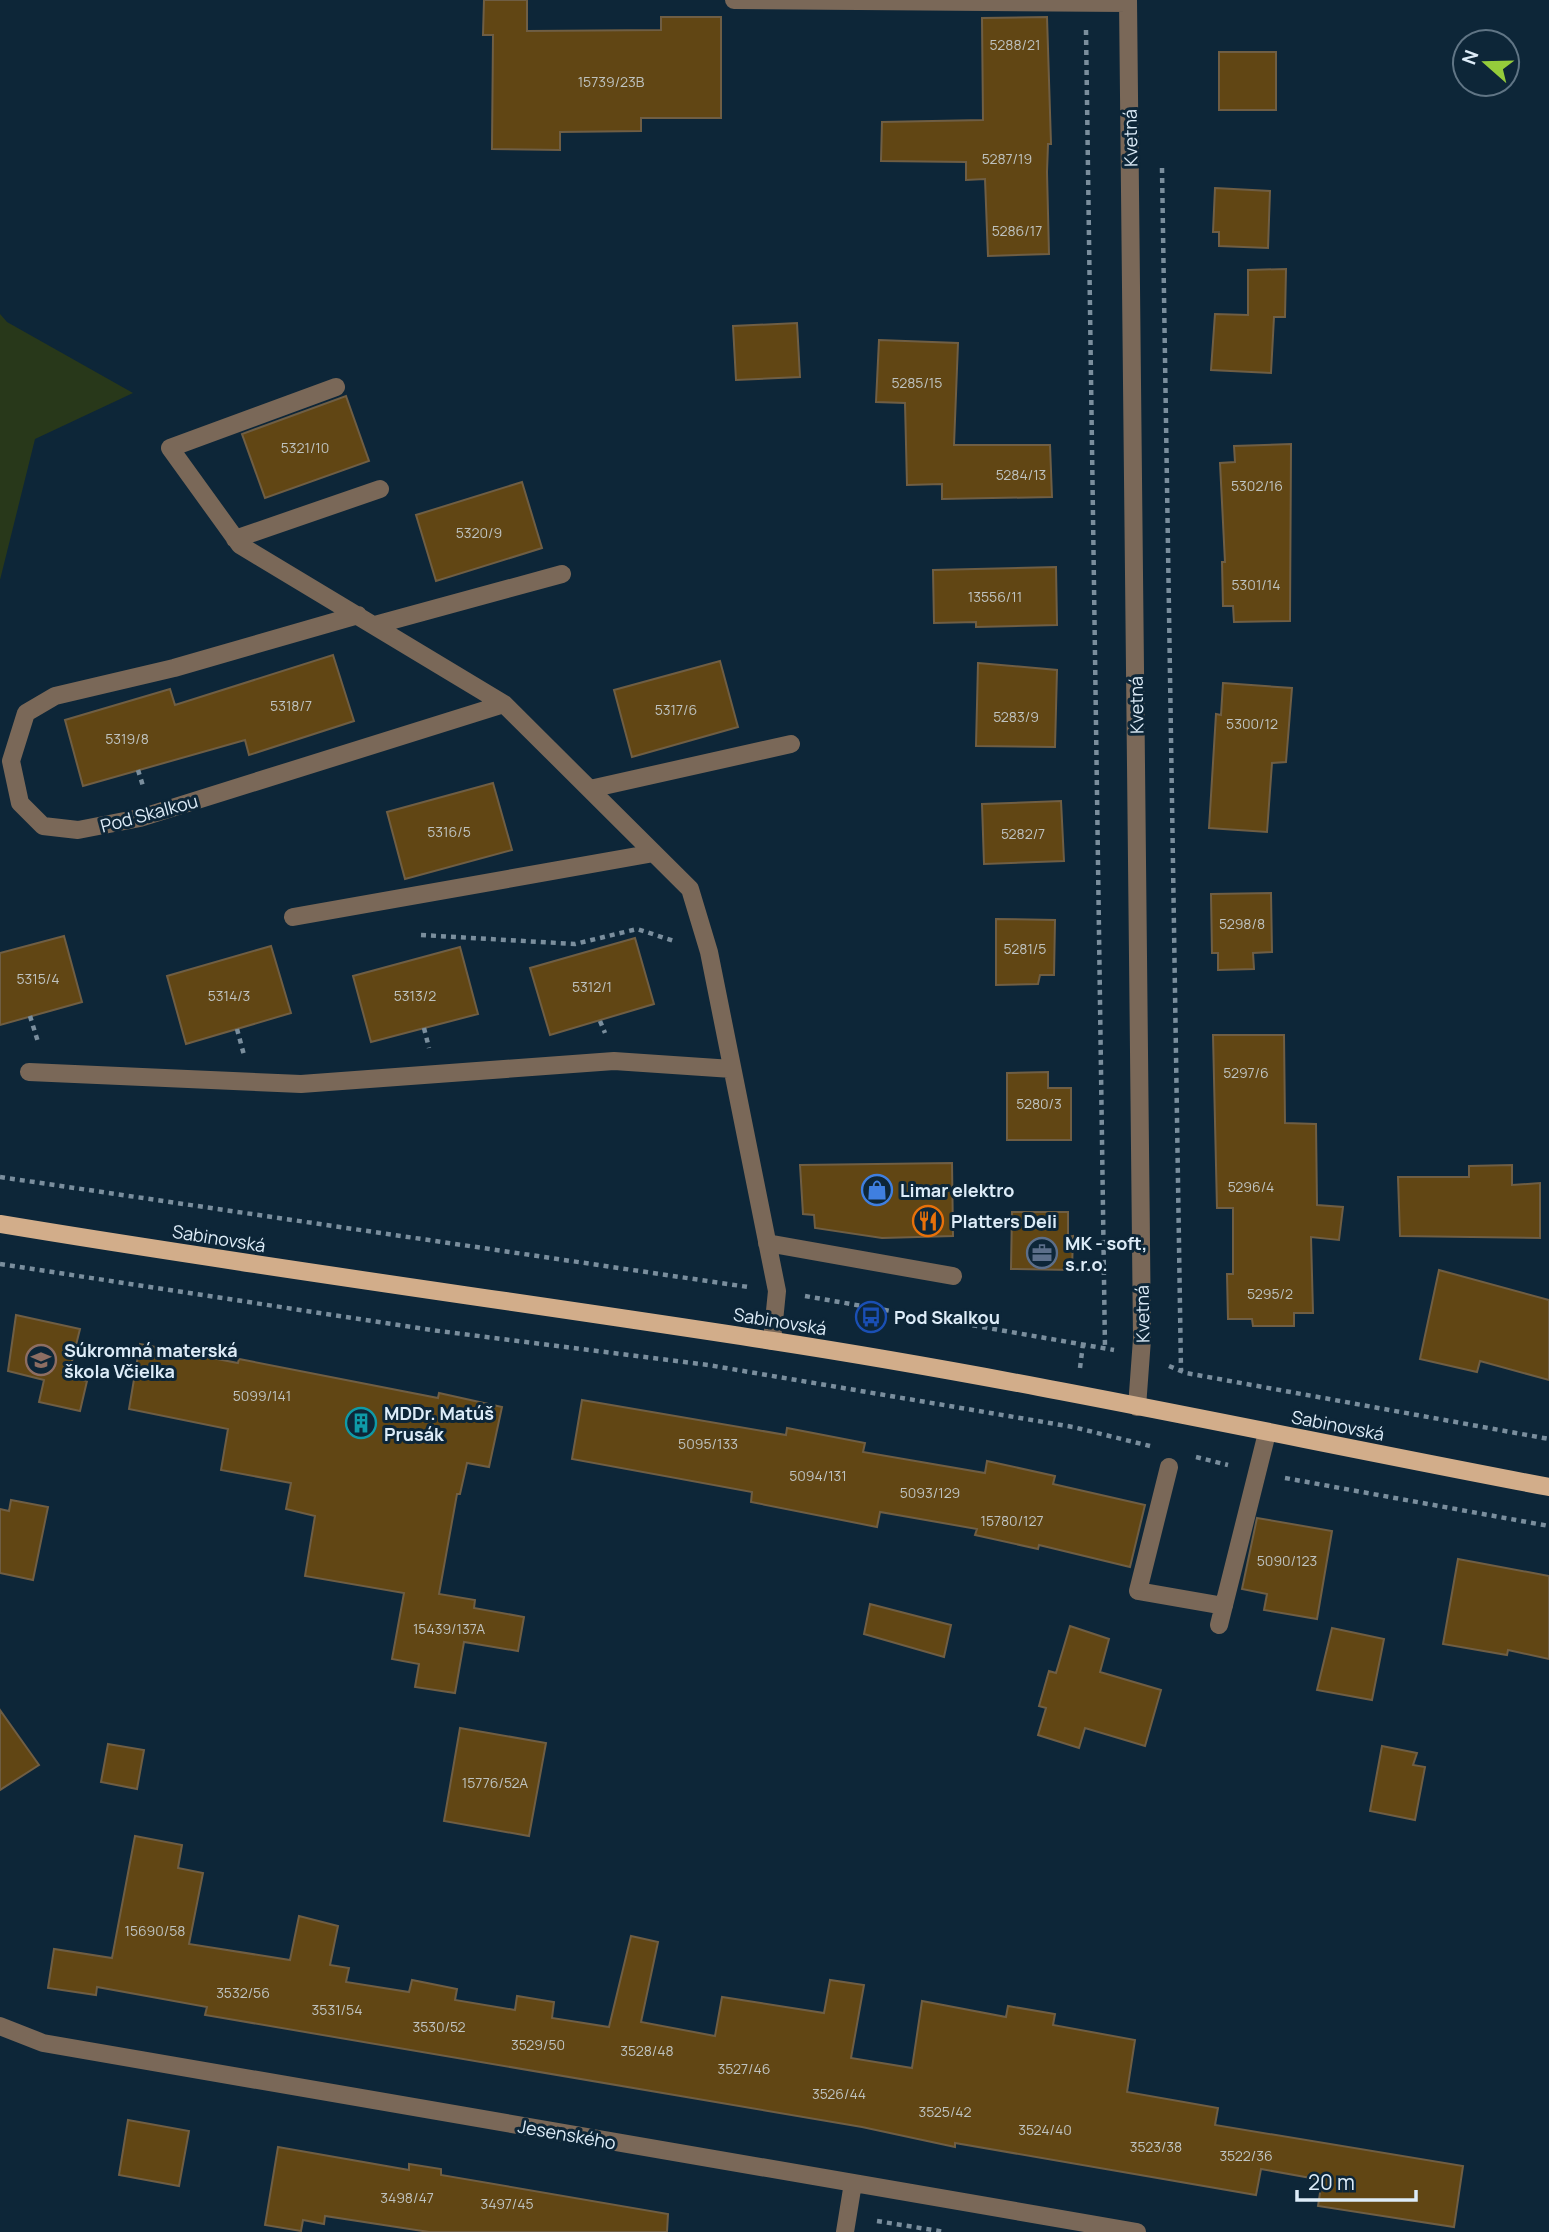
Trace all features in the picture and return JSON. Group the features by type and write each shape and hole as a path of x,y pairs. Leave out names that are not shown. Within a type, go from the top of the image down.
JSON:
{"main road":[{"name":"Sabinovská","path":"0,1224 372,1284 772,1340 968,1374 1549,1487"}],"street":[{"name":"Kvetná","path":"734,0 1128,2 1142,1347 1137,1407"},
{"path":"336,387 170,447 240,545 504,704 690,889 709,951 777,1291 772,1340"},
{"path":"235,539 380,489"},
{"path":"375,625 562,574"},
{"name":"Pod Skalkou","path":"358,615 174,668 55,696 26,713 11,761 20,803 43,826 78,830 140,818 504,704"},
{"path":"590,789 791,744"},
{"path":"293,917 654,853"},
{"path":"29,1072 301,1084 614,1061 732,1069"},
{"path":"767,1243 953,1276"},
{"path":"1219,1625 1267,1433"},
{"path":"1169,1466 1138,1591 1224,1606"},
{"name":"Jesenského","path":"0,2026 43,2043 1137,2232"},
{"path":"845,2232 853,2183"}],"path":[{"path":"1086,3 1105,1348"},
{"path":"1162,154 1181,1371"},
{"path":"421,935 575,944 637,929 709,951"},
{"path":"0,1264 431,1330 708,1366 1073,1427 1152,1446"},
{"path":"1192,1456 1258,1473 1549,1526"},
{"path":"875,2232 877,2221 945,2232"}],"green space":[{"path":"0,314 7,322 133,393 35,439 0,580"}],"building":[{"path":"484,0 527,0 527,31 661,30 661,17 721,17 721,118 641,118 641,131 560,132 560,150 492,149 493,35 483,35"},
{"path":"1047,17 1051,144 1048,144 1047,172 1049,254 988,256 985,179 966,180 966,162 881,161 882,122 983,120 982,18"},
{"path":"1219,52 1276,52 1276,110 1219,110"},
{"path":"1215,188 1270,191 1268,248 1219,246 1219,232 1213,232"},
{"path":"1286,269 1285,317 1274,317 1271,373 1211,370 1215,314 1248,315 1248,270"},
{"path":"797,323 800,377 736,380 733,326"},
{"path":"879,340 958,343 954,445 1050,445 1052,497 942,499 942,484 907,485 905,403 876,402"},
{"path":"346,396 369,461 265,498 242,434"},
{"path":"1291,444 1290,621 1234,622 1233,606 1223,606 1222,562 1225,562 1220,463 1235,462 1234,446"},
{"path":"522,482 542,548 436,581 416,515"},
{"path":"1056,567 1057,625 976,627 976,622 934,623 933,570"},
{"path":"333,655 354,721 249,755 245,740 83,786 65,720 170,689 175,705"},
{"path":"720,661 738,727 632,757 614,690"},
{"path":"978,663 1057,670 1055,747 976,746"},
{"path":"1223,683 1292,688 1286,762 1272,763 1267,832 1209,828 1216,714 1221,715"},
{"path":"493,783 512,850 405,879 387,812"},
{"path":"1061,801 1064,861 984,864 982,804"},
{"path":"1271,893 1272,952 1253,953 1254,969 1218,970 1218,953 1212,953 1211,894"},
{"path":"996,919 1055,920 1054,975 1040,975 1038,984 996,985"},
{"path":"64,936 82,1002 0,1025 0,953"},
{"path":"635,938 654,1004 550,1035 530,968"},
{"path":"271,946 291,1013 186,1044 167,976"},
{"path":"460,947 478,1014 371,1042 353,976"},
{"path":"1213,1035 1284,1035 1285,1123 1316,1124 1317,1205 1343,1207 1339,1240 1311,1237 1313,1313 1294,1313 1294,1326 1253,1326 1252,1319 1228,1319 1227,1274 1233,1274 1233,1208 1217,1208"},
{"path":"1048,1072 1048,1088 1071,1088 1071,1140 1007,1140 1007,1073"},
{"name":"Limar elektro","path":"952,1163 953,1236 882,1238 815,1228 814,1215 803,1214 800,1165"},
{"path":"1512,1165 1512,1185 1540,1183 1540,1238 1400,1236 1398,1177 1469,1177 1469,1166"},
{"name":"MK - soft, s.r.o.","path":"1012,1212 1068,1212 1068,1237 1073,1236 1072,1270 1011,1269"},
{"path":"1439,1270 1549,1300 1549,1380 1480,1361 1477,1372 1420,1359"},
{"name":"Súkromná materská škola Včielka","path":"16,1315 80,1329 68,1377 87,1381 80,1411 39,1402 44,1380 8,1371"},
{"path":"140,1344 238,1363 239,1359 438,1398 439,1393 502,1407 489,1467 467,1463 460,1494 457,1494 439,1594 475,1600 474,1608 524,1617 518,1651 464,1642 455,1693 415,1687 419,1664 392,1659 404,1593 305,1576 315,1516 286,1509 291,1483 221,1470 228,1429 129,1409"},
{"path":"582,1400 786,1435 787,1428 865,1443 863,1452 985,1473 987,1461 1055,1476 1053,1484 1145,1505 1130,1567 1039,1545 1038,1549 975,1535 977,1529 880,1512 877,1527 751,1502 752,1492 572,1459"},
{"path":"11,1500 48,1507 33,1580 0,1573 0,1509 9,1511"},
{"path":"1257,1518 1332,1531 1317,1619 1264,1610 1267,1594 1242,1589"},
{"path":"1458,1559 1549,1576 1549,1659 1508,1650 1507,1655 1443,1644"},
{"path":"870,1604 951,1625 944,1657 864,1634"},
{"path":"1070,1626 1109,1639 1100,1672 1161,1690 1145,1746 1085,1728 1079,1748 1038,1735 1046,1708 1039,1706 1049,1671 1056,1673"},
{"path":"1332,1628 1384,1639 1372,1700 1317,1690"},
{"path":"0,1710 39,1765 0,1790"},
{"path":"460,1728 546,1743 529,1836 444,1821"},
{"path":"108,1744 144,1750 137,1789 101,1782"},
{"path":"1382,1746 1417,1753 1413,1765 1425,1767 1415,1820 1370,1811"},
{"path":"135,1836 182,1845 178,1868 203,1873 189,1944 290,1960 299,1916 338,1926 330,1965 349,1968 346,1982 409,1992 412,1980 457,1989 455,2000 515,2010 517,1996 554,2002 552,2018 609,2027 631,1936 658,1942 641,2022 715,2036 722,1997 824,2013 830,1980 864,1985 851,2058 912,2068 922,2001 1006,2017 1008,2006 1055,2014 1053,2025 1135,2040 1127,2092 1218,2108 1215,2125 1463,2166 1454,2227 1318,2206 1322,2180 1261,2169 1256,2195 955,2143 955,2147 862,2127 205,2015 207,2007 97,1987 96,1995 48,1988 54,1949 112,1958"},
{"path":"128,2120 189,2131 179,2186 119,2175"},
{"path":"278,2147 409,2170 409,2164 441,2169 441,2175 668,2214 667,2232 429,2232 325,2216 324,2224 303,2220 301,2231 265,2225"}],"place":[{"name":"Limar elektro","path":"877,1190"},
{"name":"Platters Deli","path":"928,1221"},
{"name":"MK - soft, s.r.o.","path":"1042,1253"},
{"name":"Pod Skalkou","path":"871,1317"},
{"name":"Súkromná materská škola Včielka","path":"41,1360"},
{"name":"MDDr. Matúš Prusák","path":"361,1423"}]}
